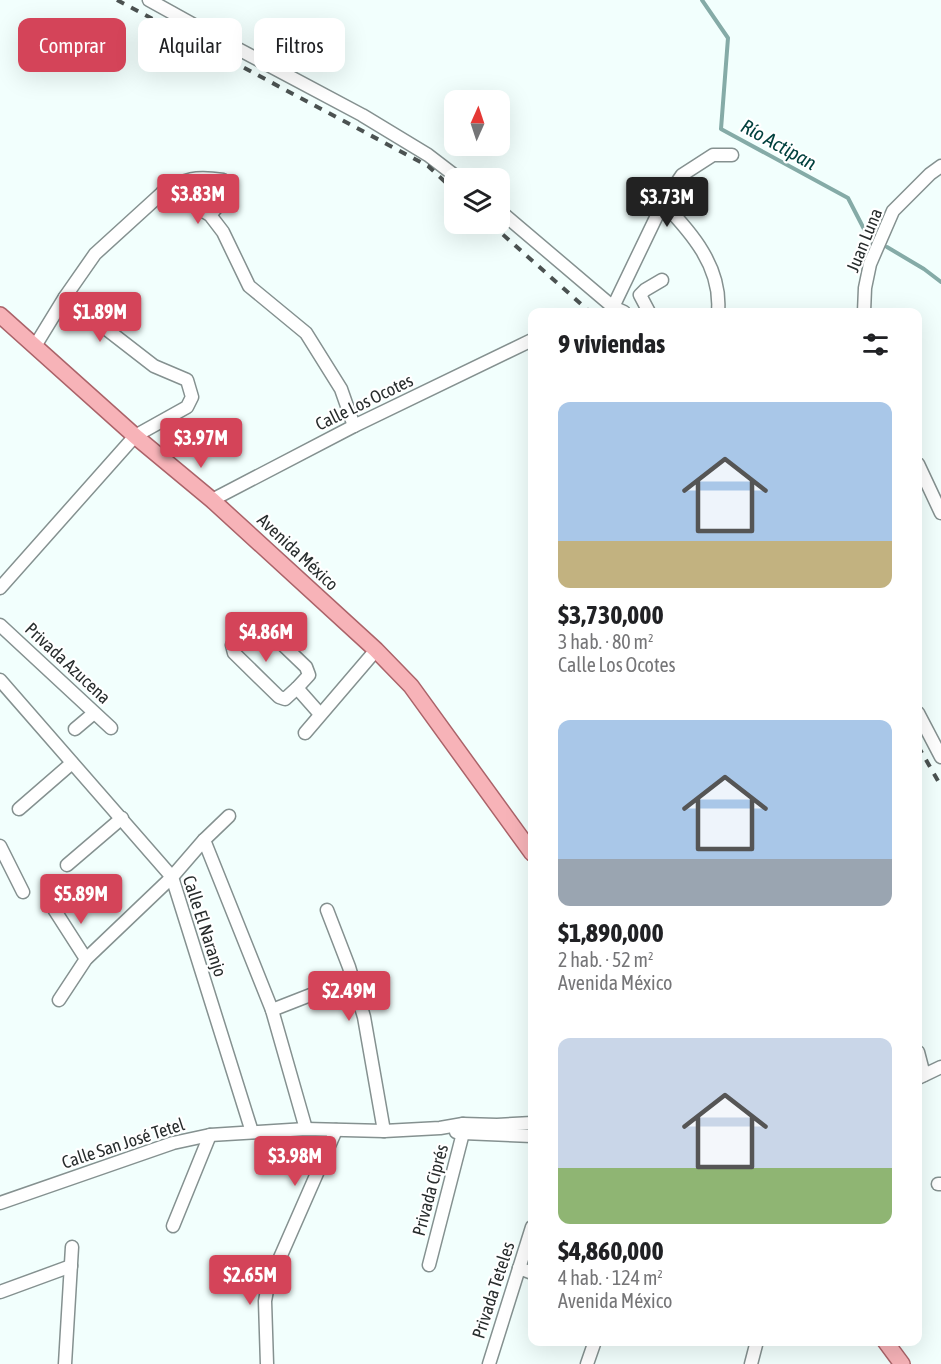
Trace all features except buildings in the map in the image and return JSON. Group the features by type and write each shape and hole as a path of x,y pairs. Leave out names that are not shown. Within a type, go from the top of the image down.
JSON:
{"main road":[{"name":"Avenida México","path":"0,315 135,436 212,500 376,650 411,686 528,848"},
{"path":"889,1346 902,1364"}],"street":[{"path":"149,0 362,115 428,155 445,168"},
{"path":"619,308 663,203 682,174 713,155 732,155"},
{"name":"Juan Luna","path":"864,308 865,288 870,264 893,211 941,166"},
{"path":"34,346 95,255 162,193 190,178 224,180 227,185 227,196 210,215"},
{"path":"162,193 210,215 223,232 249,286 306,333 341,389 354,426"},
{"path":"663,203 684,224 713,270 718,308"},
{"path":"510,219 618,308"},
{"path":"647,308 640,295 662,280"},
{"path":"0,588 135,436 187,407 192,397 187,380 154,366 65,297"},
{"name":"Calle Los Ocotes","path":"212,500 354,426 528,342"},
{"path":"922,473 941,513"},
{"path":"259,622 306,667 309,675 297,688 285,699 279,697 234,652 232,645 251,623 259,622"},
{"name":"Privada Azucena","path":"0,625 111,728"},
{"path":"305,733 376,650"},
{"name":"Calle El Naranjo","path":"0,680 172,877 252,1132"},
{"path":"297,688 321,714"},
{"path":"75,729 94,713"},
{"path":"922,721 941,757"},
{"path":"19,809 72,763"},
{"path":"59,1000 86,959 172,877 204,840 229,816"},
{"path":"67,865 122,818"},
{"path":"204,840 272,1010 306,1130"},
{"path":"0,846 23,892"},
{"path":"52,906 86,959"},
{"path":"327,910 349,967 364,1017 384,1131"},
{"path":"272,1010 313,994"},
{"path":"922,1072 941,1059"},
{"path":"922,1073 941,1067"},
{"name":"Calle San José Tetel","path":"463,1129 528,1123"},
{"name":"Calle San José Tetel","path":"0,1203 173,1143 210,1135 306,1130 384,1131 440,1128 528,1136"},
{"name":"Privada Ciprés","path":"429,1264 463,1129"},
{"path":"267,1364 265,1301 268,1285 336,1130"},
{"path":"173,1226 210,1135"},
{"name":"Privada Teteles","path":"489,1364 528,1240"},
{"path":"64,1364 72,1247"},
{"path":"0,1292 71,1266"},
{"path":"519,1268 528,1271"},
{"path":"587,1364 593,1346"},
{"path":"751,1364 756,1346"}],"waterway":[{"name":"Río Actipan","path":"702,0 728,38 721,129 848,198 865,231"},
{"name":"Río Actipan","path":"887,247 941,282"}],"railway":[{"path":"117,0 428,166 444,181"},
{"path":"502,234 586,308"},
{"path":"922,753 941,786"}]}
